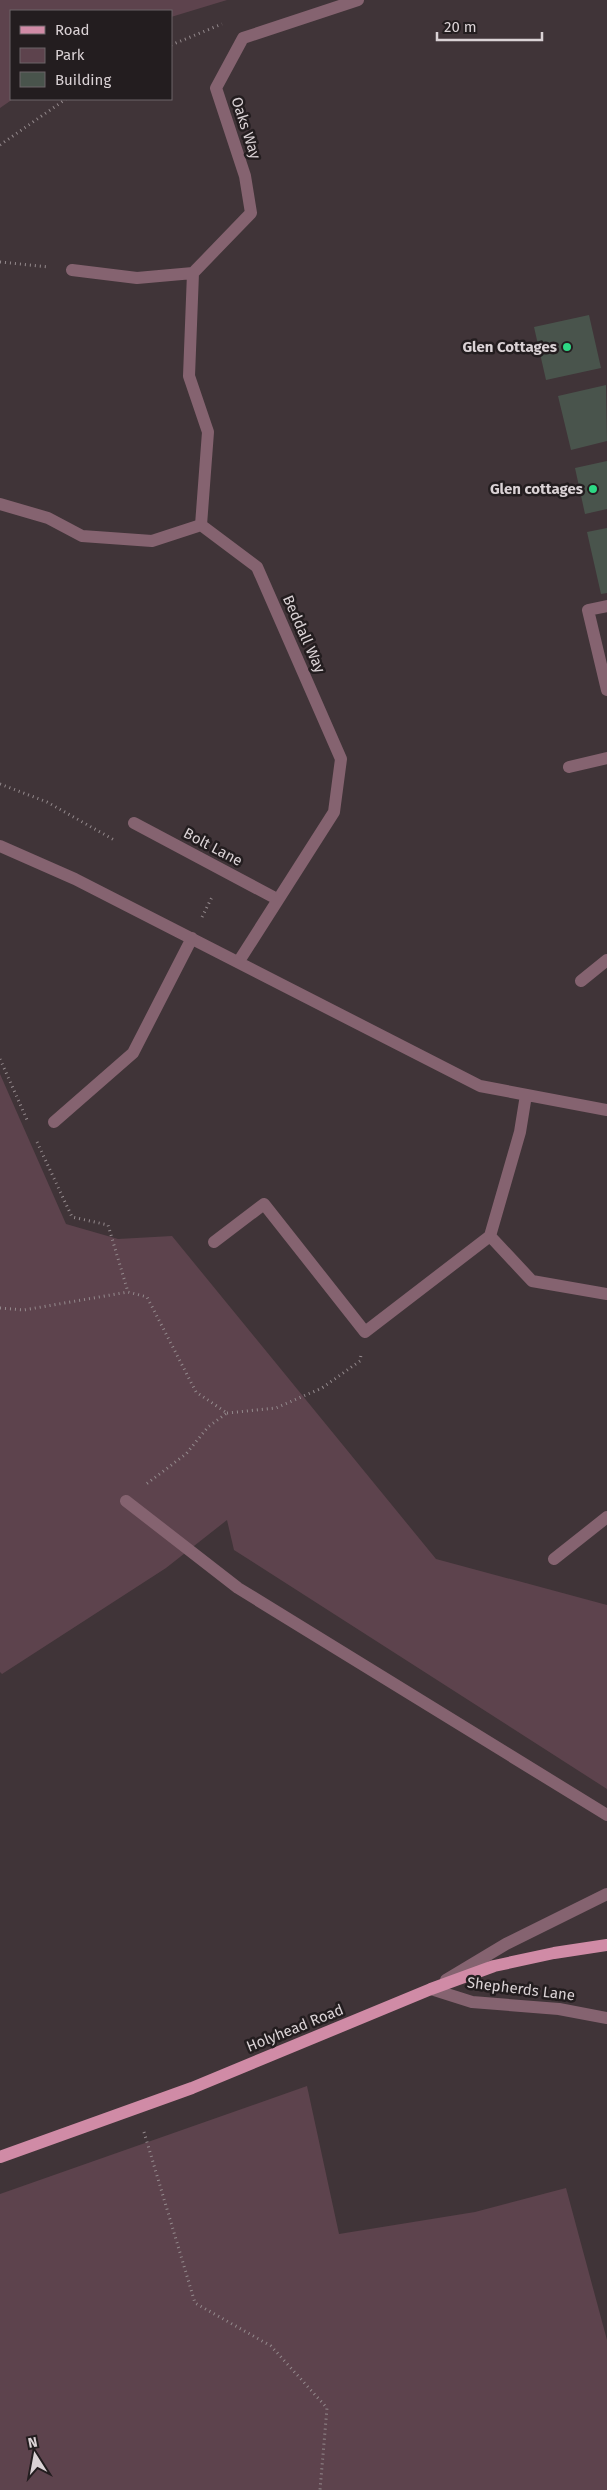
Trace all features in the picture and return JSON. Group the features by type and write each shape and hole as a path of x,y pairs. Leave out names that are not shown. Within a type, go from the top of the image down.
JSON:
{"main road":[{"name":"Holyhead Road","path":"0,2157 192,2088 494,1966 554,1953 607,1945"}],"street":[{"name":"Oaks Way","path":"193,273 251,213 245,176 216,88 243,38 358,0"},
{"path":"0,504 48,518 82,536 152,541 202,525 208,432 190,376 193,273 137,278 72,270"},
{"name":"Beddall Way","path":"202,525 257,567 341,759 334,812 239,961"},
{"path":"607,606 588,610 607,690"},
{"path":"569,767 607,758"},
{"name":"Bolt Lane","path":"134,823 277,899"},
{"path":"0,846 75,879 239,961 480,1086 607,1110"},
{"path":"54,1122 133,1053 192,938"},
{"path":"581,981 607,960"},
{"path":"214,1242 264,1204 365,1332 490,1236 520,1132 526,1095"},
{"path":"490,1236 532,1281 607,1294"},
{"path":"126,1501 238,1588 607,1815"},
{"path":"554,1559 607,1517"},
{"path":"431,1990 506,1944 607,1894"},
{"name":"Shepherds Lane","path":"431,1990 472,2002 559,2009 607,2018"}],"path":[{"path":"0,145 65,100"},
{"path":"0,262 72,270"},
{"path":"0,1059 32,1131"},
{"path":"36,1139 72,1217 108,1224 128,1292"},
{"path":"0,1308 24,1310 128,1292 147,1297 196,1392 227,1413"},
{"path":"126,1501 186,1454 208,1427 227,1413 276,1408 322,1388 360,1361 365,1332"},
{"path":"137,2108 195,2303 270,2346 327,2408 320,2490"}],"green space":[{"path":"0,0 227,0 172,17 172,10 10,10 10,100 12,100 0,108"},
{"path":"0,1074 66,1224 118,1239 172,1236 436,1559 607,1605 607,1789 234,1550 227,1520 166,1568 2,1674 0,1672"},
{"path":"307,2086 339,2234 475,2212 566,2188 607,2340 607,2490 0,2490 0,2194"}],"building":[{"name":"Glen Cottages","path":"589,315 601,368 546,380 534,327"},
{"name":"Glen Cottages","path":"606,385 607,441 571,450 558,396"},
{"name":"Glen cottages","path":"607,461 607,509 585,514 575,468"},
{"name":"Glen Cottages","path":"607,528 607,593 601,594 587,532"}],"place":[{"name":"Glen Cottages","path":"567,347"},
{"name":"Glen cottages","path":"593,489"}]}
